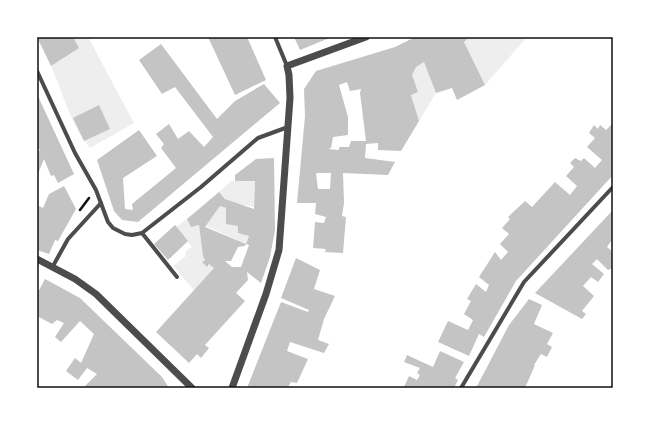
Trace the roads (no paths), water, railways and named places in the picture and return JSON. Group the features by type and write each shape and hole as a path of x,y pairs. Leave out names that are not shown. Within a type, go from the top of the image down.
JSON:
{"street":[{"path":"232,388 266,294 279,250 290,86 287,66 274,37"},
{"path":"287,66 366,37"},
{"path":"37,72 101,203 105,216 113,228 125,234 142,234 201,187 258,138 276,130 288,127"},
{"path":"461,388 524,282 613,187"},
{"path":"53,266 68,239 101,203"},
{"path":"142,234 177,277"},
{"path":"37,259 53,266 96,294 192,388"}]}
